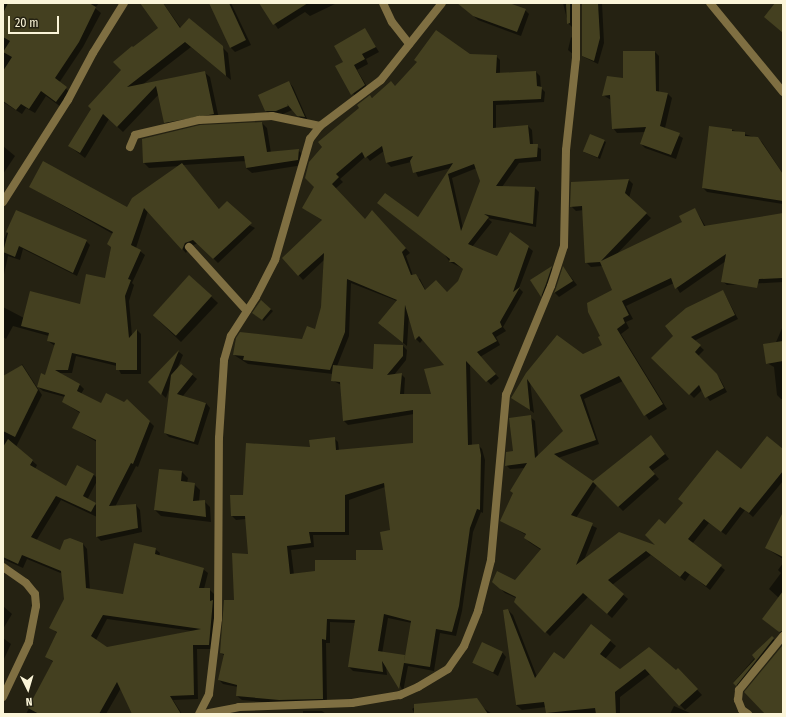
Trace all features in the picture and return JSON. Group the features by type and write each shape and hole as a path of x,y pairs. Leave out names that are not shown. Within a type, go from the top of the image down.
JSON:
{"street":[{"path":"3,202 68,100 92,53 124,3"},
{"path":"383,3 392,22 409,44"},
{"path":"199,714 209,694 219,605 219,438 224,360 231,336 247,311 275,260 290,213 304,154 310,139 320,126 381,80 442,3"},
{"path":"204,714 239,707 352,703 400,695 418,688 448,669 464,646 476,619 491,560 506,395 551,286 564,246 566,150 576,58 576,3"},
{"path":"710,3 783,92"},
{"path":"130,147 135,135 199,120 272,116 320,126"},
{"path":"189,247 247,311"},
{"path":"3,567 26,583 36,594 36,606 29,642 3,697"},
{"path":"748,714 742,710 738,700 739,690 783,636"}],"building":[{"path":"8,3 89,3 96,7 79,42 55,78 67,87 56,102 41,91 29,109 21,104 16,110 3,101 3,71 12,57 3,52 10,41 3,37 3,13"},
{"path":"140,3 163,3 180,28 189,18 223,46 226,76 185,42 127,87 205,71 214,114 164,123 156,86 117,127 103,114 80,153 68,146 91,109 88,106 121,70 113,62 132,46 133,47 158,28"},
{"path":"209,3 229,3 246,40 230,48"},
{"path":"259,3 308,3 273,25"},
{"path":"457,3 509,3 526,9 517,32 473,16"},
{"path":"566,3 570,3 570,23 567,24"},
{"path":"582,3 598,3 600,38 594,61 582,56"},
{"path":"775,3 783,3 783,33 764,17"},
{"path":"365,28 376,47 362,54 365,59 354,65 365,85 351,95 335,66 343,62 334,46"},
{"path":"436,30 470,54 497,55 496,73 536,71 537,86 542,87 541,99 493,101 493,128 528,125 530,144 538,144 537,157 515,159 496,186 535,187 533,224 484,214 489,217 468,244 497,256 510,232 529,246 513,292 520,287 500,322 502,327 492,333 497,341 477,352 496,374 486,382 466,361 468,445 479,444 481,455 480,510 477,509 470,528 459,606 452,632 436,629 430,667 404,663 399,689 382,661 383,672 348,667 355,620 327,619 326,640 322,639 323,699 279,700 236,696 237,685 218,680 224,654 220,653 224,600 234,600 232,553 248,554 245,516 231,516 230,495 243,495 246,443 310,447 309,440 335,437 336,450 413,443 413,410 343,421 340,382 331,381 333,365 373,369 374,344 403,345 403,356 387,375 402,373 400,394 431,394 424,369 444,365 419,336 415,340 405,305 403,343 378,323 397,300 347,279 345,332 330,370 243,360 244,356 233,355 236,338 240,332 302,339 307,326 315,329 321,307 324,253 298,276 282,258 322,220 302,208 314,187 305,178 309,162 322,147 318,142 359,108 357,105 370,95 372,98 391,81 395,86 417,62 414,60","holes":["382,146 386,163 413,156 410,161 413,173 453,163 418,217 385,193 377,203 450,259 449,262 454,262 463,269 458,281 447,292 436,280 425,290 416,274 411,275 402,252 406,248 372,210 365,219 332,184 339,177 336,174 362,152 365,158","474,164 480,181 461,231 448,174","384,483 390,530 380,532 383,550 356,550 356,560 315,560 315,571 290,574 287,546 311,543 309,532 345,532 345,495","384,614 411,621 404,662 405,655 378,651"]},
{"path":"623,51 655,51 656,91 668,93 660,126 680,133 671,155 640,144 646,127 612,129 610,95 602,96 607,76 623,78"},
{"path":"289,81 305,117 297,116 287,104 288,106 276,111 265,111 258,95"},
{"path":"262,122 267,152 299,149 298,160 246,168 244,156 143,163 142,139 200,125"},
{"path":"709,126 732,129 732,131 745,132 745,136 758,137 783,174 783,201 702,188"},
{"path":"590,134 605,140 598,158 583,152"},
{"path":"43,161 127,207 132,198 182,163 219,209 227,201 252,223 213,259 193,240 185,243 182,250 144,208 131,245 141,250 128,279 131,280 125,296 129,338 137,329 137,370 116,370 116,363 72,353 68,370 55,370 80,384 77,391 101,403 106,393 124,402 127,399 150,421 133,464 131,463 109,506 136,504 138,528 96,537 96,440 72,428 80,412 62,402 65,395 37,387 41,373 45,375 55,343 47,341 49,333 21,326 30,291 80,304 86,274 105,278 111,247 107,244 113,232 29,187"},
{"path":"629,179 625,193 647,213 601,261 682,222 679,216 695,208 704,226 783,213 783,278 759,279 757,288 721,282 726,254 675,289 671,278 622,301 629,315 623,318 625,323 617,329 663,404 644,416 619,376 580,395 596,440 554,454 593,481 651,435 665,454 649,467 655,474 618,507 593,482 571,515 593,523 576,565 619,532 655,545 645,535 659,519 665,524 683,503 678,499 717,450 741,469 767,436 783,449 783,471 749,513 740,507 721,532 704,519 688,539 722,565 706,586 685,571 680,577 646,551 608,580 624,594 607,614 583,593 545,633 514,602 516,597 500,589 492,582 497,571 515,580 541,549 524,538 526,534 500,521 513,493 510,491 527,463 505,466 506,452 513,451 509,418 531,415 535,458 563,431 527,379 530,410 511,398 526,373 557,335 583,354 602,345 598,337 600,336 588,312 587,303 612,290 600,262 585,263 582,206 570,207 571,182"},
{"path":"16,210 87,240 73,273 19,246 15,257 3,252 8,233 6,232"},
{"path":"552,266 546,284 541,297 530,280"},
{"path":"563,266 573,281 554,293 556,288"},
{"path":"189,275 212,296 176,336 153,315"},
{"path":"723,290 735,315 691,337 701,345 695,352 717,374 724,388 705,398 699,385 689,395 651,358 673,336 665,326 686,308"},
{"path":"261,300 271,309 262,320 252,313"},
{"path":"783,341 783,361 766,364 763,344"},
{"path":"179,350 161,395 148,382"},
{"path":"181,364 193,374 177,394 206,403 194,442 164,433 171,375"},
{"path":"22,365 38,390 15,437 3,431 3,376"},
{"path":"8,439 33,460 30,465 66,486 77,465 94,474 83,496 96,503 91,512 56,496 31,537 60,550 64,540 70,538 83,543 86,588 123,594 134,543 156,548 155,554 204,568 199,588 210,588 210,601 213,600 209,645 193,645 194,695 170,696 181,714 132,714 117,682 99,714 39,714 28,708 53,661 45,657 57,632 49,628 64,599 61,571 22,555 18,564 3,557 3,447","holes":["103,615 201,629 107,647 91,636"]},
{"path":"159,469 182,471 181,481 195,483 193,501 205,500 206,517 154,510"},
{"path":"783,512 783,557 765,548"},
{"path":"783,591 783,631 779,632 762,619"},
{"path":"508,609 535,678 554,652 564,659 591,624 611,640 600,654 620,669 649,647 676,670 678,668 698,689 679,706 645,669 615,692 616,714 596,714 595,708 546,713 544,702 516,705 503,610"},
{"path":"772,636 774,638 736,686 733,683 755,659 752,655"},
{"path":"482,642 503,652 493,673 472,663"},
{"path":"782,646 783,714 765,714 744,692"},
{"path":"477,698 488,714 414,714 414,704"}]}
